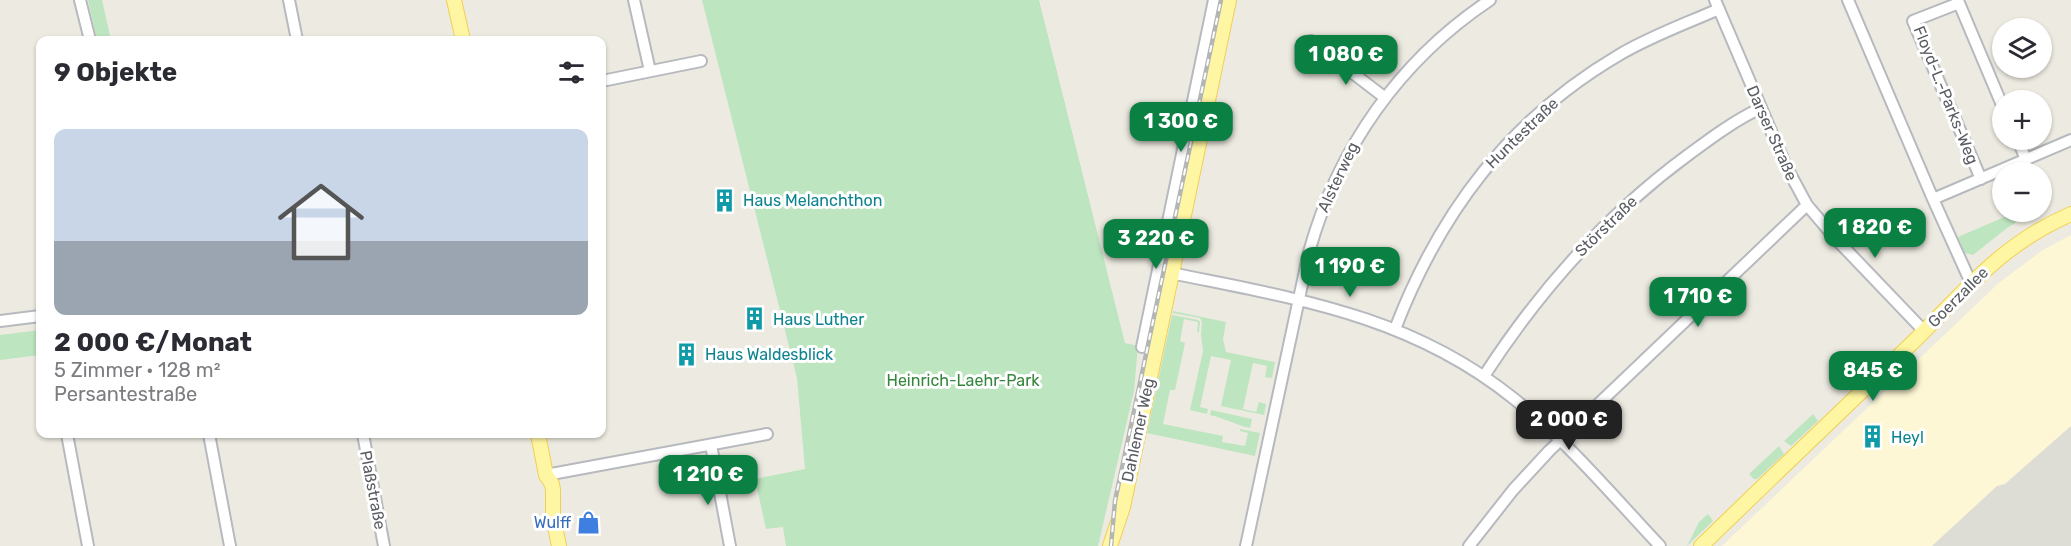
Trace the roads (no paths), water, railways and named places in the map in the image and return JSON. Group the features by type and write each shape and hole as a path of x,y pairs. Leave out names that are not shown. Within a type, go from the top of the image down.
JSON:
{"main road":[{"path":"454,0 462,36"},
{"name":"Dahlemer Weg","path":"1110,546 1122,507 1156,312 1171,273 1229,0"},
{"name":"Goerzallee","path":"1701,546 1971,283 2009,249 2071,214"},
{"path":"539,438 546,476 543,489 553,516 559,546"}],"street":[{"path":"80,0 89,36"},
{"path":"289,0 296,36"},
{"path":"634,0 650,70"},
{"name":"Dahlemer Weg","path":"1142,346 1156,312 1162,247 1214,0"},
{"name":"Alsterweg","path":"1246,546 1298,300 1318,219 1332,185 1360,131 1384,97 1428,49 1451,28 1490,0"},
{"path":"1848,0 1971,283"},
{"name":"Floyd-L.-Parks-Weg","path":"1981,179 1913,21 1959,3 1996,90"},
{"name":"Darser Straße","path":"1717,5 1786,166 1807,205 1835,238 1924,331"},
{"name":"Huntestraße","path":"1395,329 1424,261 1451,215 1481,173 1519,131 1576,83 1620,55 1717,5"},
{"path":"1208,25 1223,28"},
{"path":"1311,41 1384,97"},
{"path":"1204,44 1219,47"},
{"path":"606,80 701,61"},
{"path":"1198,70 1213,72"},
{"path":"1193,95 1208,98"},
{"name":"Störstraße","path":"1484,376 1534,304 1600,230 1639,193 1674,165 1716,135 1761,108"},
{"path":"1190,109 1205,112"},
{"name":"Floyd-L.-Parks-Weg","path":"1933,199 2071,141"},
{"path":"2022,150 2026,160"},
{"path":"1177,176 1191,179"},
{"path":"1469,546 1520,481 1559,440 1807,205"},
{"path":"1162,247 1176,250"},
{"path":"1171,273 1347,312 1395,329 1433,347 1484,376 1526,409 1559,440 1660,546"},
{"path":"0,321 36,316"},
{"path":"546,476 767,434"},
{"path":"68,438 88,546"},
{"path":"210,438 230,546"},
{"name":"Plaßstraße","path":"364,438 384,546"},
{"path":"711,445 730,546"}],"railway":[{"path":"1111,546 1115,501 1221,0"}],"place":[{"name":"Haus Melanchthon","path":"725,200"},
{"name":"Haus Luther","path":"755,319"},
{"name":"Haus Waldesblick","path":"687,354"},
{"name":"Heyl","path":"1873,437"},
{"name":"Wulff","path":"589,522"}],"park label":[{"name":"Heinrich-Laehr-Park","path":"963,380"}]}
